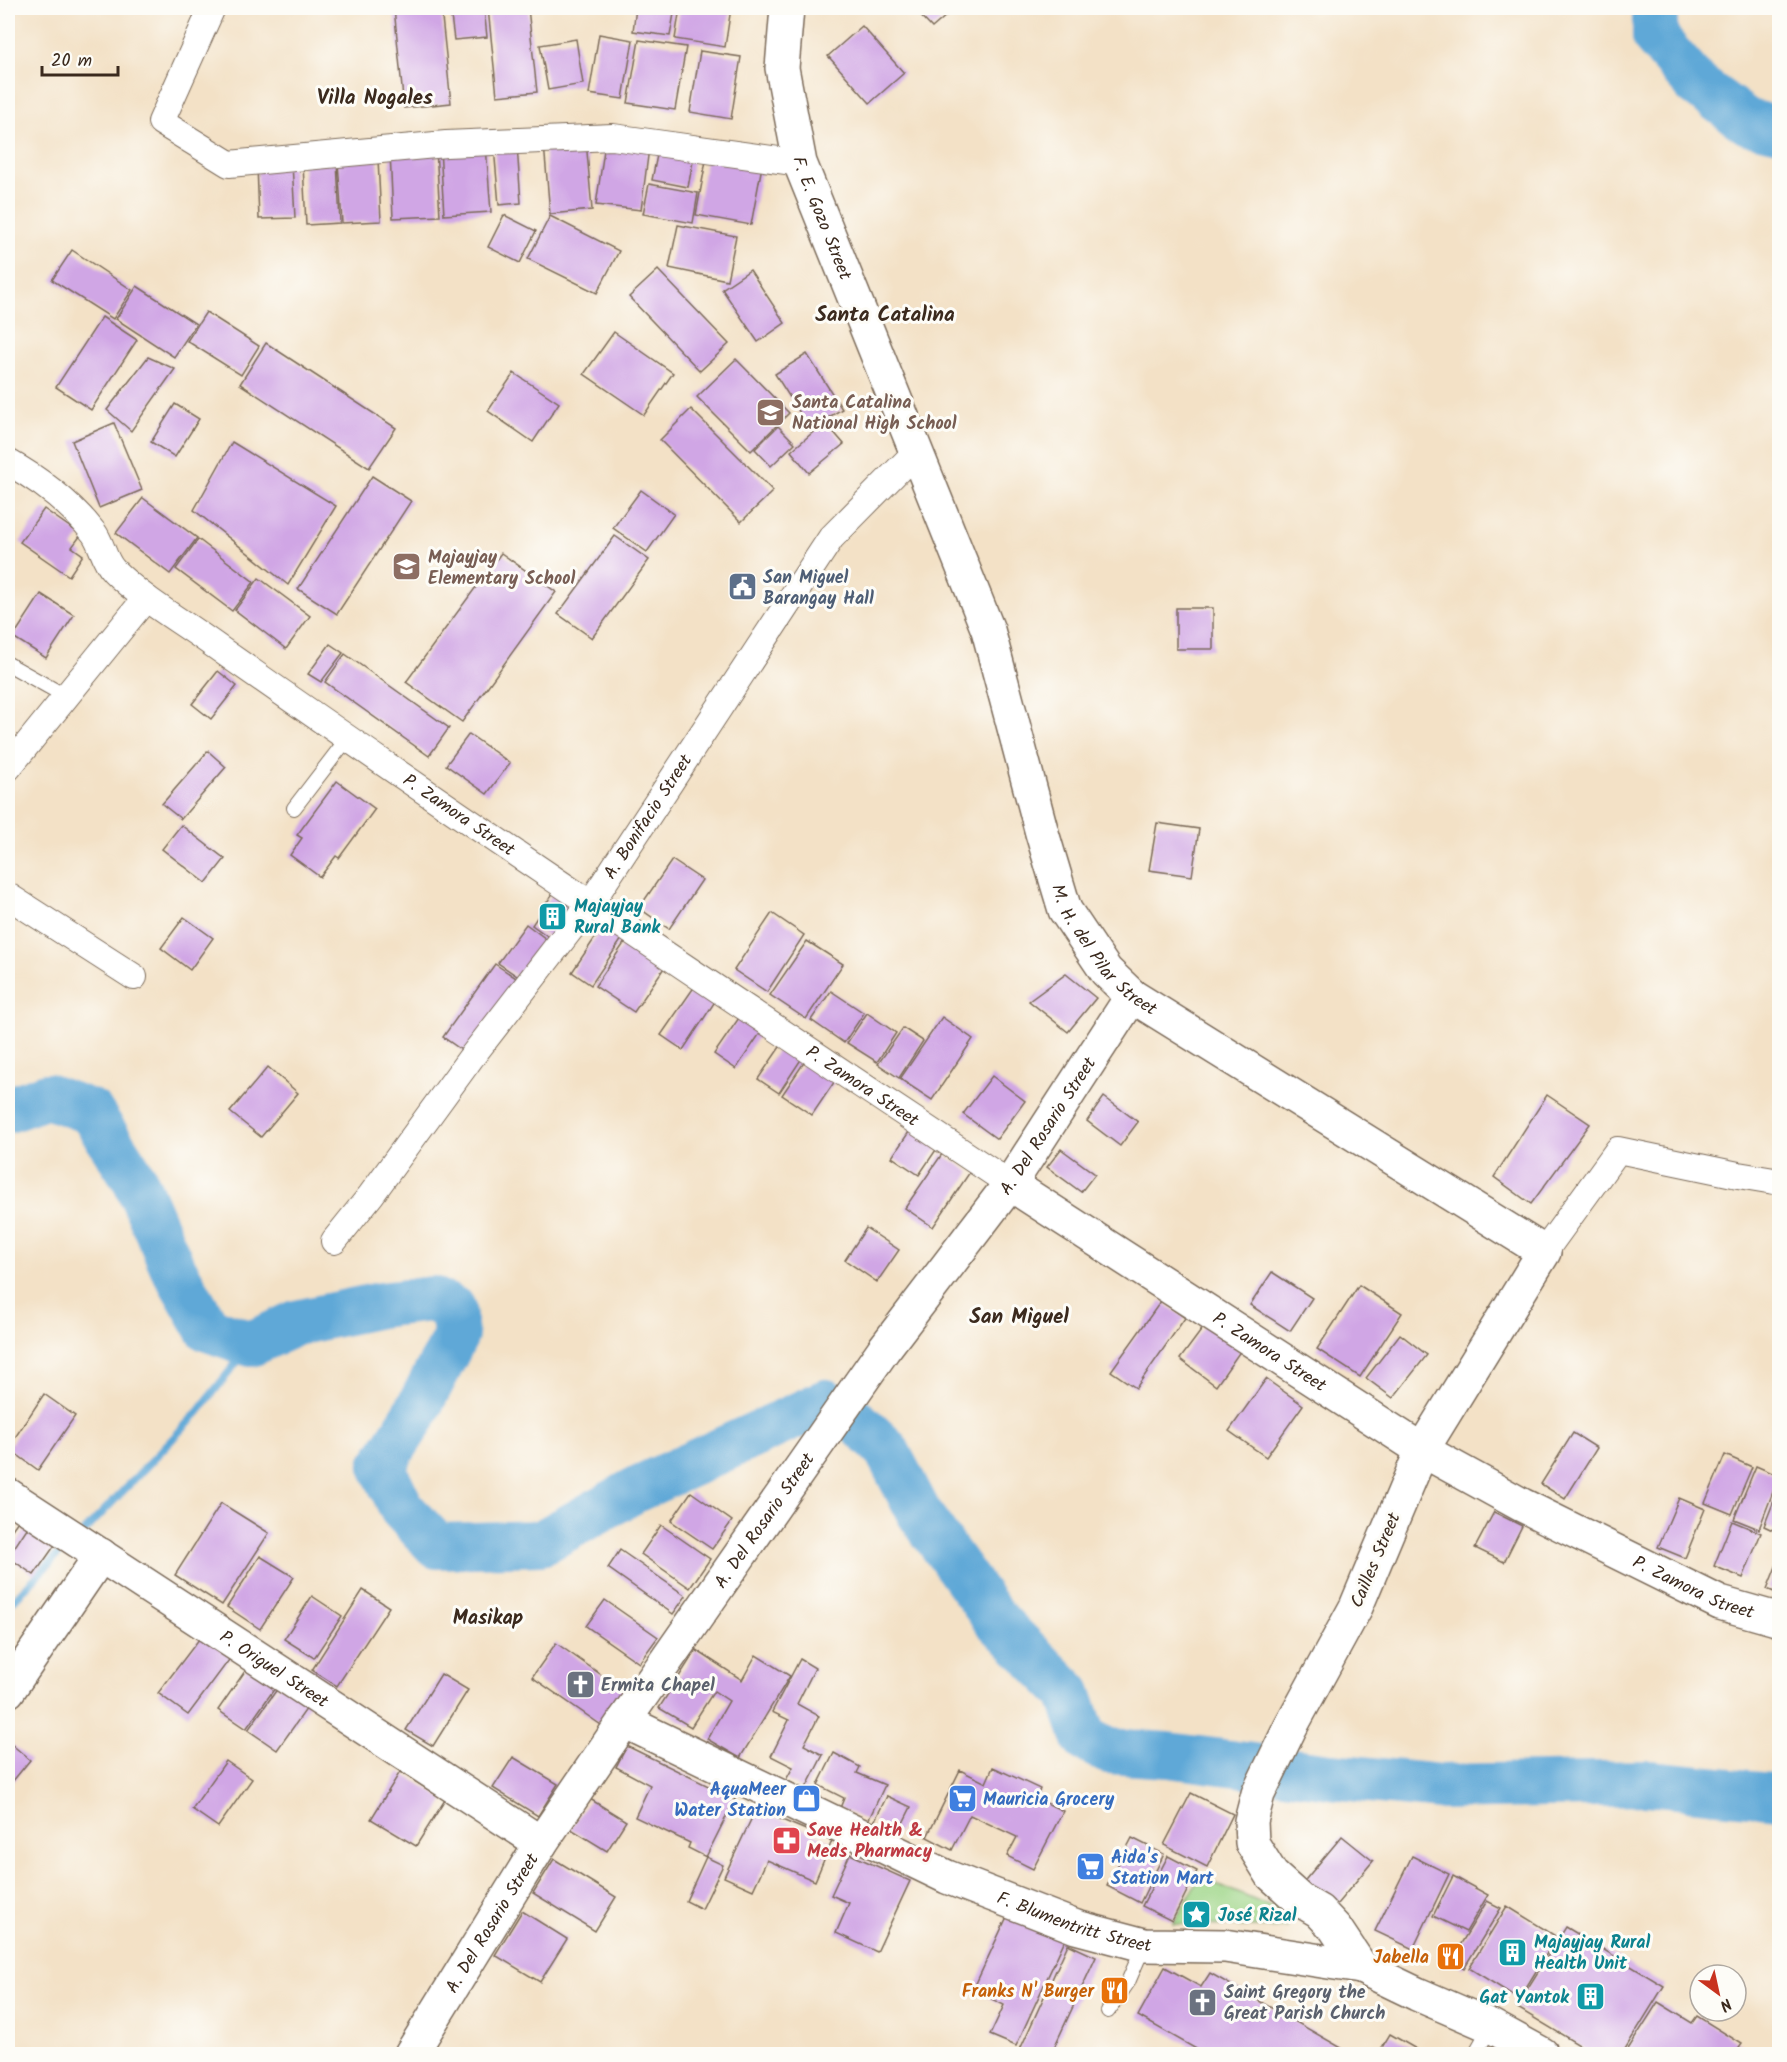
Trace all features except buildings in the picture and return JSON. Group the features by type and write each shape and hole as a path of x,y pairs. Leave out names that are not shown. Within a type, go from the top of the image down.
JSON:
{"main road":[{"name":"F. E. Gozo Street","path":"787,8 782,68 800,163 917,452"},
{"name":"M. H. del Pilar Street","path":"917,452 988,630 1065,910 1106,971 1132,996 1544,1252"},
{"name":"A. Del Rosario Street","path":"411,2055 541,1843 624,1720 780,1501 884,1349 1010,1184 1132,996"},
{"name":"P. Zamora Street","path":"1010,1184 1422,1450 1522,1505 1720,1603 1779,1620"},
{"name":"Cailles Street","path":"1361,1967 1335,1928 1319,1911 1300,1900 1272,1875 1252,1843 1251,1821 1258,1794 1290,1728 1356,1607 1422,1450 1544,1252"},
{"name":"P. Origuel Street","path":"8,1495 541,1843"},
{"path":"8,1691 101,1555"},
{"name":"F. Blumentritt Street","path":"624,1720 947,1877 1076,1927 1144,1945 1225,1946 1361,1967 1491,2026 1542,2055"}],"street":[{"path":"212,8 161,122 229,164 446,144 613,137 800,163"},
{"name":"A. Bonifacio Street","path":"334,1242 470,1059 590,904 831,538 917,452"},
{"name":"P. Zamora Street","path":"8,462 69,504 96,535 111,569 146,598 347,739 590,904 1010,1184"},
{"path":"8,768 146,598"},
{"path":"8,896 134,977"},
{"name":"Cailles Street","path":"1544,1252 1618,1149 1779,1182"}],"lane":[{"path":"8,664 67,697"},
{"path":"294,808 347,739"},
{"path":"1108,2011 1128,1982 1144,1945"},
{"path":"1474,2055 1491,2026"}],"green space":[{"path":"1200,1877 1290,1915 1287,1928 1173,1924"}],"waterway":[{"path":"1655,8 1655,37 1696,84 1748,122 1780,129"},
{"path":"8,1110 47,1096 91,1112 135,1180 172,1266 208,1329 251,1344 296,1323 380,1305 432,1299 453,1309 456,1335 413,1418 382,1466 402,1509 437,1546 541,1543 637,1489 826,1402 854,1419 886,1449 919,1513 994,1618 1069,1693 1085,1739 1108,1751 1168,1755 1330,1776 1440,1787 1648,1783 1780,1796"},
{"path":"84,1532 197,1413 251,1344"},
{"path":"8,1606 61,1551"}],"place":[{"name":"Santa Catalina National High School","path":"771,412"},
{"name":"Majayjay Elementary School","path":"407,567"},
{"name":"San Miguel Barangay Hall","path":"742,587"},
{"name":"Majayjay Rural Bank","path":"553,916"},
{"name":"Ermita Chapel","path":"580,1685"},
{"name":"AquaMeer Water Station","path":"807,1799"},
{"name":"Mauricia Grocery","path":"962,1799"},
{"name":"Save Health & Meds Pharmacy","path":"786,1840"},
{"name":"Aida's Station Mart","path":"1090,1867"},
{"name":"José Rizal","path":"1197,1915"},
{"name":"Majayjay Rural Health Unit","path":"1513,1952"},
{"name":"Jabella","path":"1450,1957"},
{"name":"Franks N' Burger","path":"1115,1991"},
{"name":"Gat Yantok","path":"1590,1997"},
{"name":"Saint Gregory the Great Parish Church","path":"1203,2002"}],"district":[{"name":"Villa Nogales","path":"375,97"},
{"name":"Santa Catalina","path":"885,314"},
{"name":"San Miguel","path":"1019,1316"},
{"name":"Masikap","path":"488,1617"}]}
